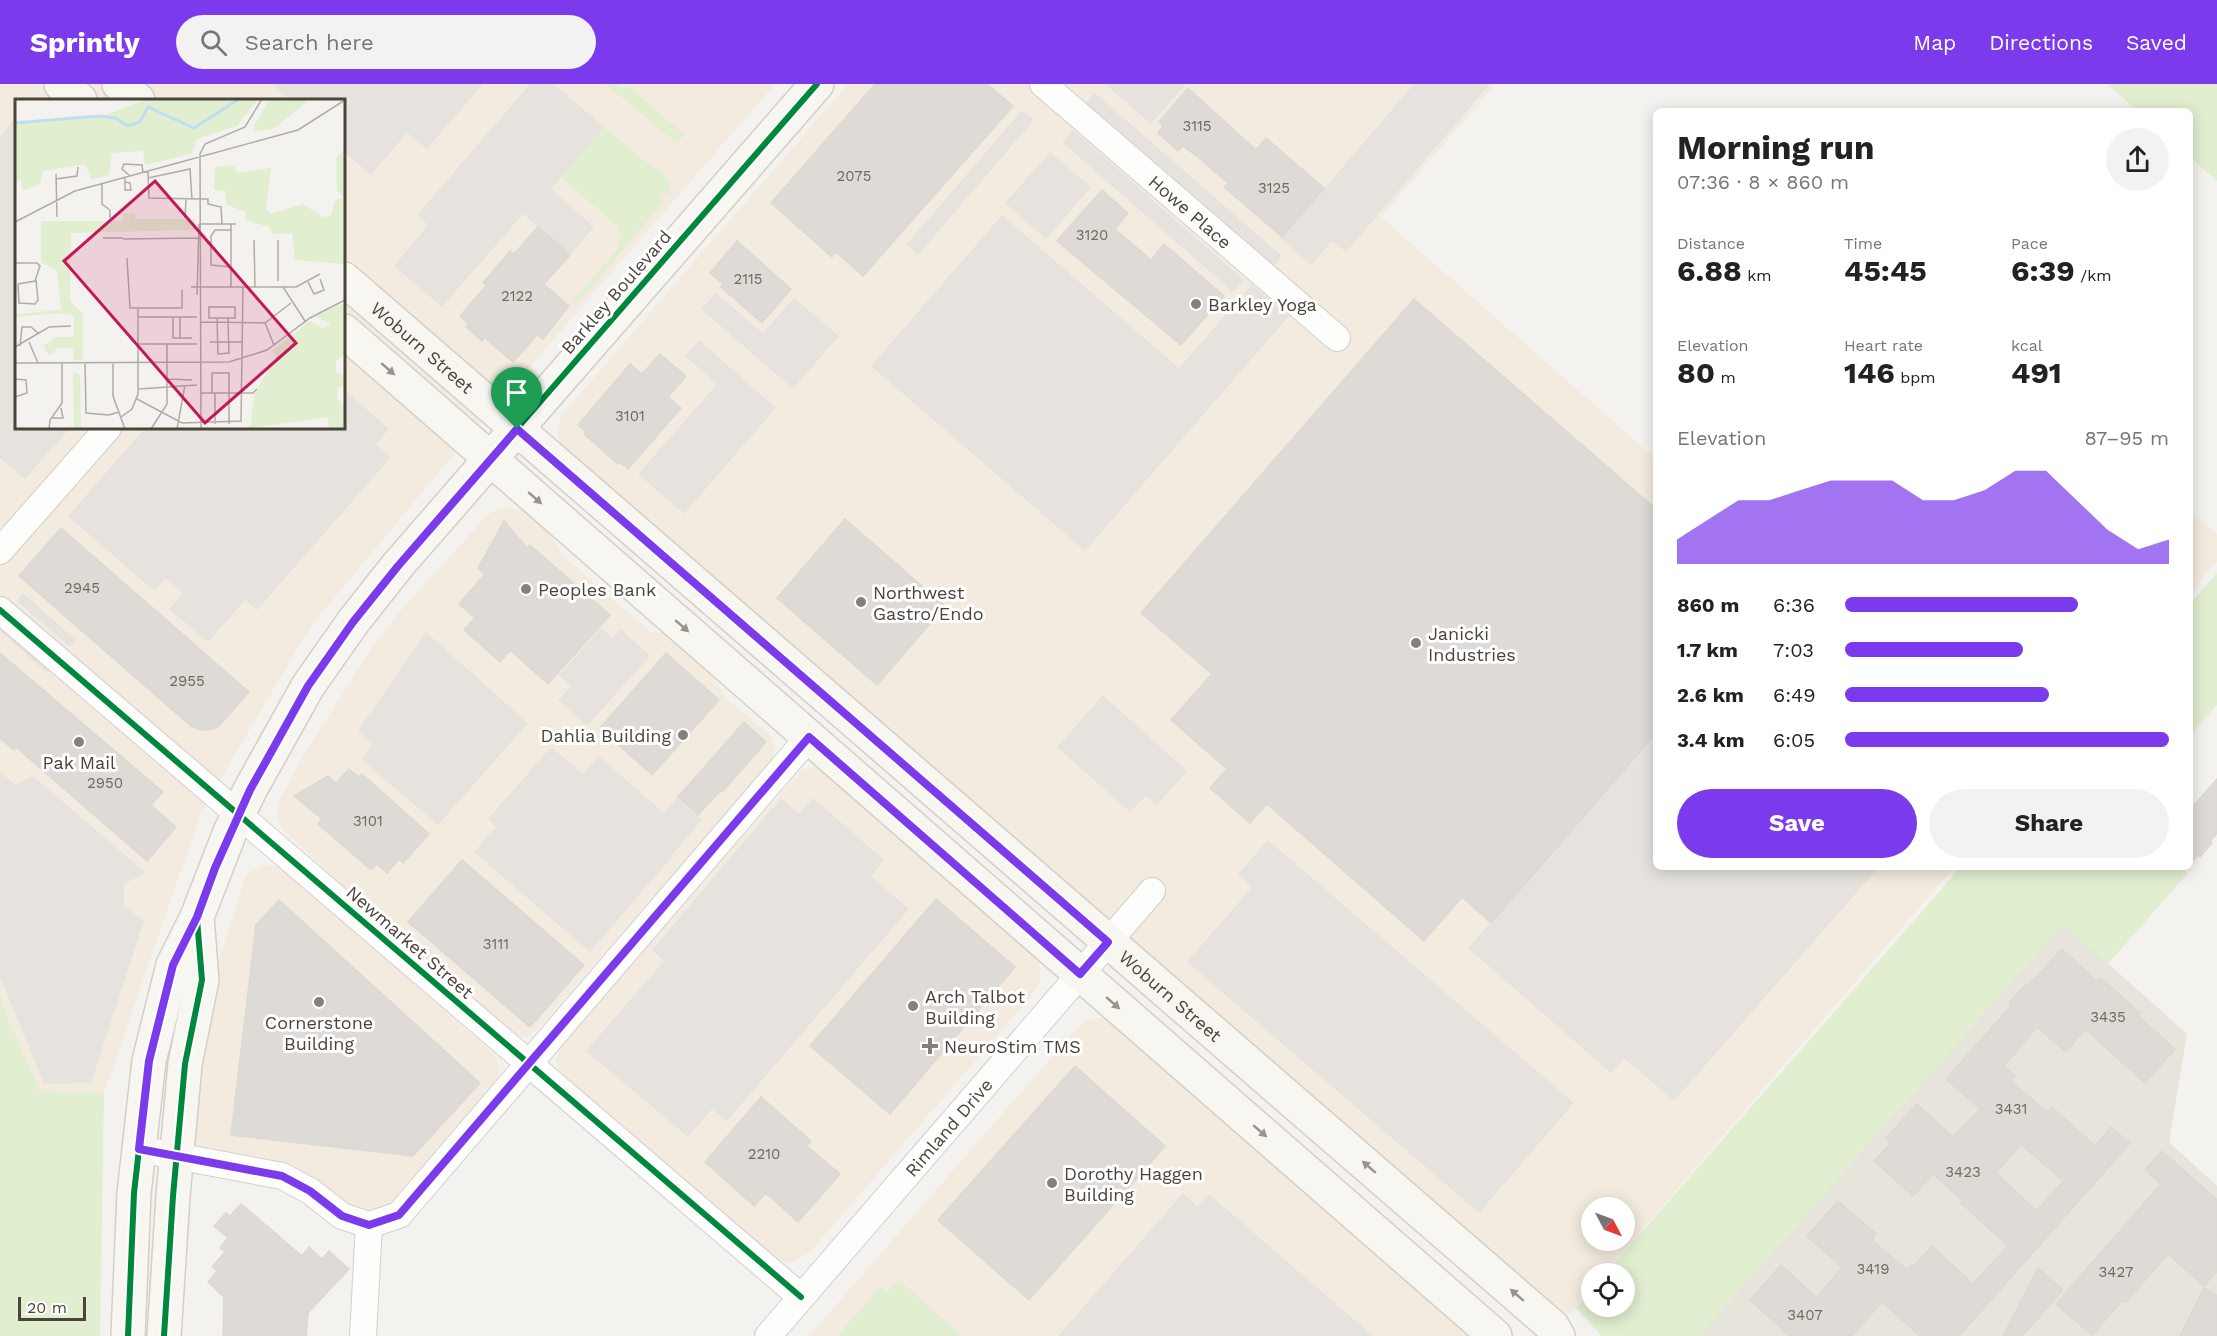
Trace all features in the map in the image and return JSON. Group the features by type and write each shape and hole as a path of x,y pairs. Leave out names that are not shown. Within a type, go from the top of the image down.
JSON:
{"main road":[{"path":"61,84 79,99"},
{"path":"118,84 137,99"},
{"name":"Barkley Boulevard","path":"128,1336 134,1193 149,1061 173,965 197,917 215,868 250,790 318,670 398,566 818,84"},
{"name":"Woburn Street","path":"345,280 1544,1318 1558,1336"},
{"path":"345,332 1495,1336"},
{"name":"Barkley Boulevard","path":"164,1336 185,1064 202,980 197,917"}],"street":[{"name":"Howe Place","path":"1043,84 1337,338"},
{"path":"0,551 107,429"},
{"name":"Newmarket Street","path":"0,610 801,1297"},
{"path":"139,1149 282,1176 310,1191 342,1216 369,1225 399,1215 809,737"},
{"name":"Rimland Drive","path":"768,1336 1152,891"},
{"path":"363,1336 369,1225"}],"shaded area":[{"path":"0,84 775,84 450,459 311,626 202,810 104,1093 40,1091 0,1000"},
{"path":"273,84 483,84 427,149 407,133 371,175 345,153 345,99 288,99"},
{"path":"530,84 554,84 604,127 551,189 594,227 570,255 523,214 442,307 394,266 428,225 417,215"},
{"path":"848,84 1496,84 1381,217 1653,456 1653,870 1951,870 1635,1238 1635,1197 1581,1197 1581,1251 1624,1251 1614,1263 1581,1263 1581,1301 1562,1324 562,449 558,427 560,418 566,410"},
{"path":"1105,84 1186,84 1151,124"},
{"path":"1414,84 1490,84 1346,252 1332,241 1311,265 1281,239"},
{"path":"1095,93 1282,256 1271,269 1083,106"},
{"path":"1022,110 1034,120 918,255 906,245"},
{"path":"15,118 15,429 69,429 25,479 0,458 0,136"},
{"path":"1073,130 1244,280 1233,292 1062,142"},
{"path":"1050,152 1091,187 1046,239 1005,203"},
{"path":"1002,215 1179,368 1252,285 1289,316 1085,551 871,366"},
{"path":"716,293 763,333 794,298 839,336 793,389 701,309"},
{"path":"699,340 776,408 684,514 638,474 717,384 685,356"},
{"path":"345,390 389,429 376,444 391,457 257,610 245,600 208,642 169,609 183,593 166,578 154,591 68,516 144,429 345,429"},
{"path":"505,507 524,510 548,529 562,555 652,633 663,632 673,636 702,661 727,699 770,735 775,749 772,761 535,1032 524,1038 512,1033 363,905 285,832 276,818 278,803 306,751 373,646 403,608 482,521 490,513"},
{"path":"2193,514 2217,534 2217,561 2193,589"},
{"path":"23,593 76,640 70,647 17,601"},
{"path":"0,620 54,665 47,673 0,631"},
{"path":"601,628 613,638 621,629 650,656 587,726 558,700 571,686 559,675"},
{"path":"426,632 528,723 438,825 361,759 373,744 358,731"},
{"path":"1103,695 1187,771 1157,805 1146,796 1130,812 1057,747"},
{"path":"1653,736 1653,870 1876,870 1674,1101 1624,1058 1611,1073 1468,948"},
{"path":"551,747 583,774 599,756 664,813 677,798 702,820 590,952 474,852 496,827 488,819"},
{"path":"815,766 828,771 1035,951 1040,964 1040,980 1033,994 810,1252 791,1263 771,1257 563,1076 556,1062 560,1046 801,770"},
{"path":"0,772 16,785 33,776 146,873 124,884 124,906 144,921 91,1083 44,1084 0,977"},
{"path":"781,798 799,814 813,798 884,860 871,876 909,909 727,1121 712,1109 688,1137 586,1051 664,961 652,950"},
{"path":"1268,840 1574,1103 1479,1213 1187,962 1252,887 1238,874"},
{"path":"263,865 281,867 494,1054 500,1069 498,1083 391,1204 372,1214 353,1212 297,1175 257,1156 202,1149 191,1140 206,1000 246,875"},
{"path":"2063,923 2187,1034 2169,1142 2217,1186 2217,1336 1699,1336"},
{"path":"1100,1018 1113,1020 1484,1336 809,1336 1077,1028 1087,1021"},
{"path":"1183,1193 1197,1206 1209,1194 1373,1336 1058,1336"}],"green space":[{"path":"605,84 619,84 625,89 628,86 685,135 677,143"},
{"path":"2107,84 2217,84 2217,181 2193,160 2193,108 2135,108"},
{"path":"604,127 652,167 663,173 669,184 668,196 663,192 659,198 663,202 583,297 569,306 618,249 621,237 617,226 561,177"},
{"path":"2217,573 2217,705 2193,732 2193,601"},
{"path":"1958,870 2184,870 2188,873 2108,964 2063,924 1699,1336 1602,1336 1584,1317 1635,1317 1635,1263 1615,1263 1625,1251 1635,1251 1635,1240"},
{"path":"0,1000 40,1091 104,1093 100,1336 0,1336"},
{"path":"899,1280 961,1335 837,1336 880,1287 887,1293"},
{"path":"1581,1302 1581,1313 1576,1308"}],"building":[{"path":"875,84 987,84 1013,106 863,276 836,252 832,257 771,203"},
{"path":"1188,88 1256,150 1266,138 1324,188 1282,237 1224,187 1228,183 1199,158 1183,146 1178,151 1158,133 1163,126 1159,122"},
{"path":"1102,190 1128,213 1115,229 1151,260 1164,244 1224,296 1181,345 1057,241"},
{"path":"538,227 570,255 544,284 569,306 543,339 537,335 513,362 485,338 482,341 466,327 469,324 460,316 486,286 483,283 510,251 514,254"},
{"path":"737,241 791,289 762,323 721,287 723,284 710,273"},
{"name":"Janicki Industries","path":"1414,299 1653,506 1653,736 1491,923 1462,897 1424,941 1267,804 1250,823 1210,788 1227,769 1171,720 1212,674 1141,613"},
{"path":"660,354 686,376 668,397 681,408 628,469 620,462 618,464 584,434 586,432 578,425 630,364 642,374"},
{"name":"Northwest Gastro/Endo","path":"845,519 945,606 877,685 777,598"},
{"name":"Peoples Bank","path":"504,521 527,548 530,545 610,615 548,684 510,650 500,662 464,630 475,618 459,604 485,574 478,568"},
{"path":"61,528 249,692 220,725 214,729 201,730 191,726 19,576"},
{"path":"0,653 163,792 151,805 176,827 147,861 16,747 14,750 0,738"},
{"path":"666,653 719,700 652,775 600,728"},
{"path":"744,722 766,742 722,792 720,791 698,815 678,797"},
{"path":"349,769 359,777 362,774 429,834 403,863 399,859 387,873 377,864 371,870 318,824 322,819 294,796 328,776 336,783"},
{"path":"2217,779 2217,833 2200,857 2198,855 2193,861 2193,807"},
{"path":"462,860 584,965 530,1027 408,922"},
{"name":"Arch Talbot Building","path":"936,899 1015,967 890,1114 810,1046"},
{"name":"Cornerstone Building","path":"279,900 480,1083 413,1156 231,1135 256,925"},
{"path":"2062,949 2098,982 2101,978 2140,1013 2138,1016 2175,1049 2145,1083 2085,1029 2066,1052 2037,1027 2004,1066 2015,1076 2011,1081 2047,1112 2052,1107 2095,1146 2111,1127 2130,1143 1959,1336 1920,1336 1882,1302 1852,1336 1790,1336 1750,1300 1781,1265 1817,1298 1842,1267 1807,1236 1838,1201 1876,1234 1872,1240 1907,1270 1911,1265 1913,1267 1932,1246 1973,1284 2008,1246 1933,1174 1913,1196 1874,1161 1891,1143 1886,1138 1917,1104 1953,1137 1980,1109 1946,1079 2012,1005 2009,1003 2025,985 2027,987","holes":["2021,1144 2063,1181 2037,1211 1996,1173"]},
{"name":"Dorothy Haggen Building","path":"1075,1066 1165,1146 1029,1300 938,1220"},
{"path":"761,1097 811,1141 807,1146 840,1174 798,1222 766,1193 754,1206 705,1162"},
{"path":"2162,1151 2217,1200 2217,1271 2204,1286 2168,1254 2126,1302 2123,1300 2092,1335 2056,1304 2161,1184 2145,1170"},
{"path":"241,1204 302,1256 309,1247 322,1259 329,1251 349,1269 308,1313 306,1336 223,1336 224,1297 208,1282 217,1271 212,1267 225,1252 220,1248 228,1238 214,1226 226,1213 230,1216"},
{"path":"2038,1268 2063,1290 2022,1336 2003,1336"},
{"path":"2204,1288 2217,1295 2217,1336 2180,1336"}],"cycle path":[{"path":"128,1336 134,1193 149,1061 173,965 197,917 230,832 250,790 308,686 353,622 398,565 817,84"},
{"path":"0,610 801,1297"},
{"path":"164,1336 173,1196 185,1064 202,980 197,919"}],"place":[{"name":"Barkley Yoga","path":"1196,304"},
{"name":"Peoples Bank","path":"526,589"},
{"name":"Northwest Gastro/Endo","path":"861,602"},
{"name":"Janicki Industries","path":"1416,643"},
{"name":"Dahlia Building","path":"683,735"},
{"name":"Pak Mail","path":"79,742"},
{"name":"Cornerstone Building","path":"319,1002"},
{"name":"Arch Talbot Building","path":"913,1006"},
{"name":"NeuroStim TMS","path":"930,1046"},
{"name":"Dorothy Haggen Building","path":"1052,1183"}],"route":[{"path":"517,429 1108,942 1080,974 809,737 399,1215 369,1225 342,1216 310,1191 282,1176 139,1149 149,1061 173,965 197,917 230,832 250,790 308,686 353,622 398,566 517,429"}]}
